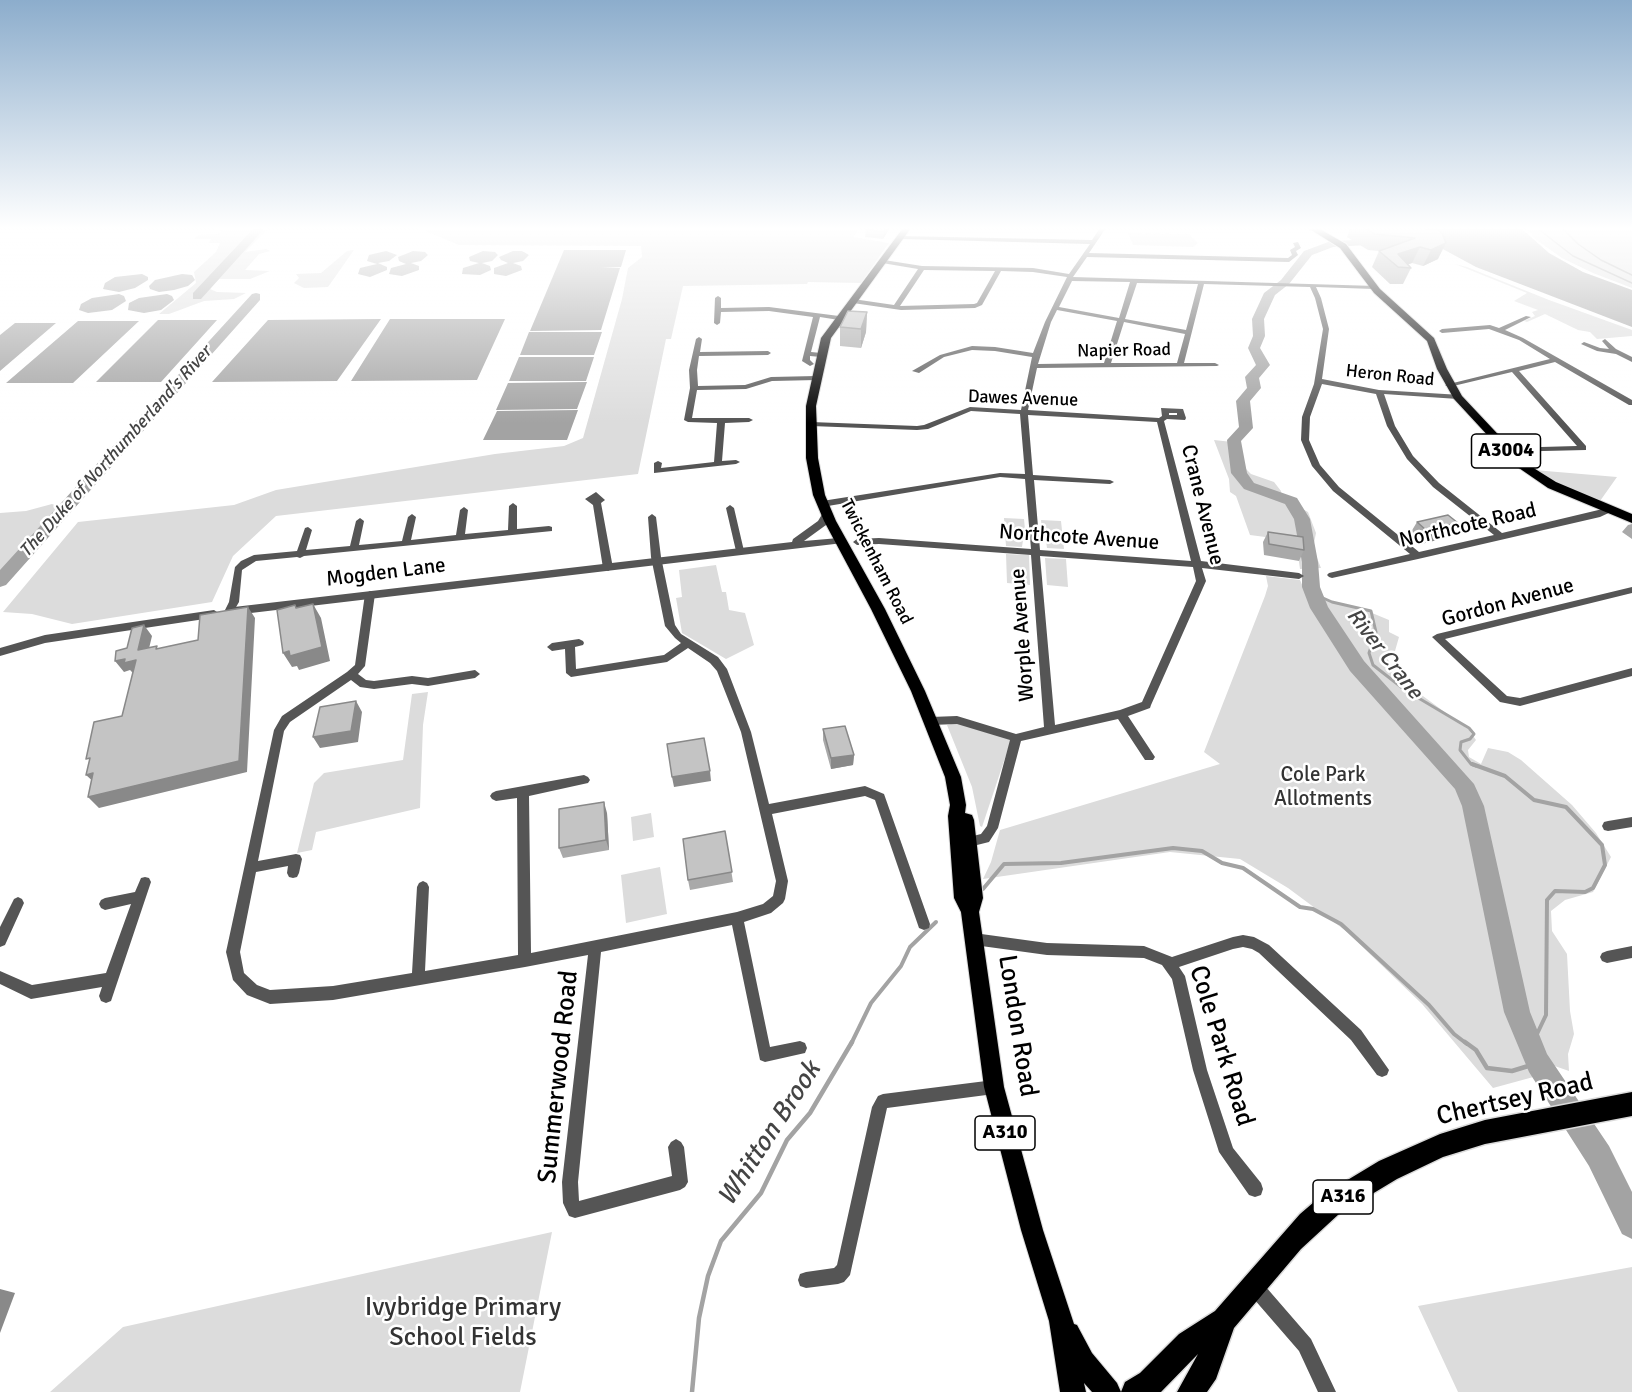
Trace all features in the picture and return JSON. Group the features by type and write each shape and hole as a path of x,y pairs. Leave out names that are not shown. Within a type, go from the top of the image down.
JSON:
{"highway":[{"name":"Chertsey Road","path":"1135,1392 1150,1383 1189,1344 1224,1320 1292,1240 1330,1205 1388,1170 1456,1141 1499,1129 1632,1104"},
{"name":"Chertsey Road","path":"1191,1392 1206,1369 1224,1320"}],"main road":[{"name":"Twickenham Road","path":"859,293 828,333 821,355 811,424 813,464 825,509 849,540 878,609 931,721 951,771 958,805 965,817 969,842 974,897 970,912"},
{"name":"A3004","path":"1380,293 1433,342 1449,385 1505,450 1540,479 1632,519"},
{"name":"Twickenham Road","path":"958,805 956,816 963,898 970,912"},
{"name":"London Road","path":"970,912 994,1087 1023,1199 1061,1321 1073,1392"},
{"name":"London Road","path":"1061,1321 1083,1362 1107,1392"}],"street":[{"path":"896,307 905,293"},
{"path":"853,301 896,307 975,306 980,304 986,293"},
{"name":"Worple Avenue","path":"1050,731 1024,412 1036,355 1062,293"},
{"path":"1108,366 1107,362 1130,293"},
{"path":"1180,365 1198,293"},
{"path":"1316,293 1326,329 1318,381 1306,417 1305,440 1316,466 1336,489 1418,556"},
{"path":"717,323 718,298"},
{"path":"1055,308 1187,332"},
{"path":"718,310 769,309 838,318"},
{"path":"810,364 806,361 807,354 817,315"},
{"path":"1501,330 1528,317"},
{"path":"1442,331 1490,327 1501,330 1632,403"},
{"path":"699,339 688,420 748,420"},
{"path":"1605,342 1632,360"},
{"path":"1584,344 1599,350 1617,352"},
{"path":"916,371 942,356 972,348 1036,355"},
{"path":"696,354 768,353"},
{"path":"807,354 821,355"},
{"path":"1449,385 1557,360"},
{"name":"Napier Road","path":"1034,366 1215,364"},
{"path":"1505,450 1583,448 1514,370"},
{"path":"694,388 746,387 771,379 816,378"},
{"name":"Heron Road","path":"1318,381 1379,392 1458,397"},
{"path":"1612,391 1626,388"},
{"path":"1379,392 1391,426 1410,457 1436,485 1501,537"},
{"name":"Dawes Avenue","path":"811,424 917,428 926,427 963,410 1163,418"},
{"name":"Crane Avenue","path":"1016,738 1121,714 1146,705 1201,585 1163,418"},
{"path":"718,464 721,421"},
{"path":"657,471 736,462"},
{"path":"825,509 1000,475 1110,482"},
{"path":"596,502 608,568"},
{"path":"512,533 513,506"},
{"path":"730,508 740,551"},
{"name":"Mogden Lane","path":"797,541 822,523 825,509"},
{"path":"460,538 464,510"},
{"name":"Northcote Road","path":"1332,575 1611,510"},
{"path":"406,544 412,517"},
{"name":"Summerwood Road","path":"351,675 286,719 279,730 233,952 237,976 252,990 270,997 333,993 525,961 737,918 767,909 779,899 782,881 746,732 722,669 714,660 688,643 670,626 652,517"},
{"path":"354,549 360,521"},
{"path":"229,612 234,602 238,570 244,563 254,558 549,528"},
{"path":"300,555 308,530"},
{"name":"Northcote Avenue","path":"849,540 879,540 1197,564 1299,576"},
{"name":"Mogden Lane","path":"780,546 797,541 849,540"},
{"name":"Mogden Lane","path":"0,652 45,639 229,612 780,546 849,540"},
{"name":"Gordon Avenue","path":"1632,590 1437,637 1504,699 1520,702 1632,672"},
{"path":"370,594 360,666 351,675 364,684 374,685 412,680 428,682 475,674"},
{"path":"552,647 574,644 571,673 667,658 688,643"},
{"path":"1121,714 1149,757"},
{"path":"931,721 950,719 963,721 1016,738 992,828 984,838 969,842"},
{"path":"496,796 584,780"},
{"path":"765,810 865,791 880,796 924,924"},
{"name":"Summerwood Road","path":"523,792 525,961"},
{"path":"1608,825 1632,822"},
{"path":"251,868 296,859 293,873"},
{"path":"106,996 145,882"},
{"path":"418,978 423,887"},
{"path":"105,904 139,897"},
{"path":"0,941 18,903"},
{"path":"737,918 765,1055 800,1048"},
{"name":"Cole Park Road","path":"974,939 1047,949 1144,952 1158,956 1170,964 1178,976 1200,1070 1227,1152 1256,1189"},
{"path":"1170,964 1233,943 1254,943 1264,949 1356,1035 1382,1070"},
{"name":"Summerwood Road","path":"596,947 570,1182 571,1203 575,1210 680,1182 676,1147"},
{"path":"1607,957 1632,952"},
{"path":"0,977 31,992 111,979"},
{"path":"806,1280 838,1276 844,1269 879,1107 883,1101 994,1087"},
{"path":"1253,1285 1305,1345 1327,1392"}],"green space":[{"path":"184,293 246,293 234,299 204,301 169,314 159,314"},
{"path":"623,293 681,293 671,339 666,339 638,474 276,516 233,556 212,602 72,624 32,614 3,612 78,522 234,505 276,490 495,454 564,446 583,438"},
{"path":"1527,293 1632,330 1632,336 1597,339 1590,332 1578,330 1545,314 1527,322 1524,321 1535,316 1532,312 1538,310 1514,301"},
{"path":"1214,440 1232,442 1251,474 1274,482 1281,491 1282,498 1308,512 1316,533 1313,548 1321,568 1300,569 1296,541 1250,535 1236,496 1230,492 1229,479"},
{"path":"1534,470 1617,477 1600,501 1553,481"},
{"path":"52,504 62,508 0,577 0,513 26,511"},
{"path":"1004,518 1024,519 1026,540 1023,540 1022,547 1006,546"},
{"path":"1041,520 1061,521 1064,549 1047,548 1046,541 1043,541"},
{"path":"1006,554 1029,555 1030,585 1007,583"},
{"path":"1045,558 1066,559 1068,587 1047,585"},
{"path":"716,565 722,592 726,592 729,610 745,613 754,645 726,659 682,633 676,598 682,597 679,570"},
{"name":"Cole Park Allotments","path":"1266,576 1300,580 1312,608 1337,648 1360,678 1402,720 1454,780 1467,805 1509,1008 1505,923 1485,827 1474,798 1475,788 1363,666 1320,599 1360,608 1389,620 1389,632 1399,637 1395,651 1384,655 1408,685 1469,730 1476,740 1468,750 1469,757 1481,764 1488,748 1508,752 1521,760 1572,805 1596,833 1611,857 1593,892 1565,900 1551,911 1552,931 1567,954 1570,1011 1574,1034 1568,1054 1569,1071 1529,1057 1537,1076 1493,1088 1422,1004 1346,931 1288,888 1240,859 1170,852 983,879 991,862 1000,830 1220,764 1204,752 1265,596 1268,586"},
{"path":"428,692 423,725 420,808 316,832 312,850 297,853 314,783 324,773 403,760 412,694"},
{"path":"959,722 1011,740 982,827 972,787 947,725"},
{"path":"651,813 654,837 633,841 631,817"},
{"path":"660,867 667,914 626,923 621,875"},
{"name":"Ivybridge Primary School Fields","path":"552,1232 520,1392 50,1392 123,1327"},
{"path":"1632,1267 1632,1392 1458,1392 1418,1306"}],"shaded area":[{"path":"546,293 612,293 601,330 530,331"},
{"path":"1543,293 1632,293 1632,327"},
{"path":"119,294 124,296 126,301 112,310 88,313 79,310 81,304 92,298"},
{"path":"167,294 174,300 161,310 144,313 128,310 129,303 139,298"},
{"path":"381,319 337,381 212,382 268,320"},
{"path":"390,319 505,319 477,380 351,381"},
{"path":"158,320 217,320 161,382 96,382"},
{"path":"78,321 139,321 73,383 6,383"},
{"path":"15,323 56,323 0,371 0,335"},
{"path":"529,332 602,332 594,355 520,355"},
{"path":"519,357 594,357 586,381 509,381"},
{"path":"587,382 577,409 496,410 508,383"},
{"path":"578,410 567,440 483,440 497,411"}],"building":[{"path":"848,311 867,312 861,329 840,327"},
{"path":"1448,515 1458,523 1426,530 1417,522"},
{"path":"1268,532 1303,537 1304,550 1269,544"},
{"path":"313,604 322,647 290,656 289,651 283,653 277,610 295,605 296,608"},
{"path":"248,607 239,761 88,797 93,773 86,775 90,758 86,759 94,722 122,716 136,660 124,663 125,659 115,661 116,651 127,648 132,628 144,625 138,650 157,646 156,649 198,640 200,615"},
{"path":"356,701 351,731 313,737 320,707"},
{"path":"845,726 854,755 831,758 823,729"},
{"path":"704,738 710,771 672,777 667,744"},
{"path":"604,802 606,840 559,848 559,809"},
{"path":"725,831 732,872 688,880 683,839"}],"waterway":[{"name":"The Duke of Northumberland's River","path":"197,296 200,293"},
{"name":"River Crane","path":"1270,293 1258,319 1259,336 1254,348 1263,365 1252,377 1254,388 1243,401 1246,428 1234,440 1239,473 1249,486 1291,501 1302,519 1310,562 1311,587 1319,608 1357,666 1463,784 1473,806 1517,1012 1538,1063 1599,1156 1632,1224"},
{"name":"The Duke of Northumberland's River","path":"0,581 256,297"},
{"path":"1314,594 1332,602 1371,611 1376,632 1369,653 1373,665 1405,690 1469,728 1474,734 1470,739 1461,742 1460,750 1471,764 1476,766"},
{"path":"1472,764 1505,776 1534,800 1566,807 1602,845 1605,865 1593,888 1585,892 1555,891 1547,900 1546,1015 1537,1034 1528,1039"},
{"path":"983,889 1004,864 1061,863 1173,848 1202,851 1222,863 1243,868 1300,907 1313,909 1341,924 1429,1005 1454,1034 1467,1044"},
{"name":"Whitton Brook","path":"852,1042 871,1003 901,966 910,947 936,922"},
{"name":"Whitton Brook","path":"692,1392 699,1318 708,1276 721,1241 761,1193 787,1140 810,1113 852,1042"},
{"path":"1465,1042 1476,1050 1487,1068 1512,1071 1538,1063"}]}
